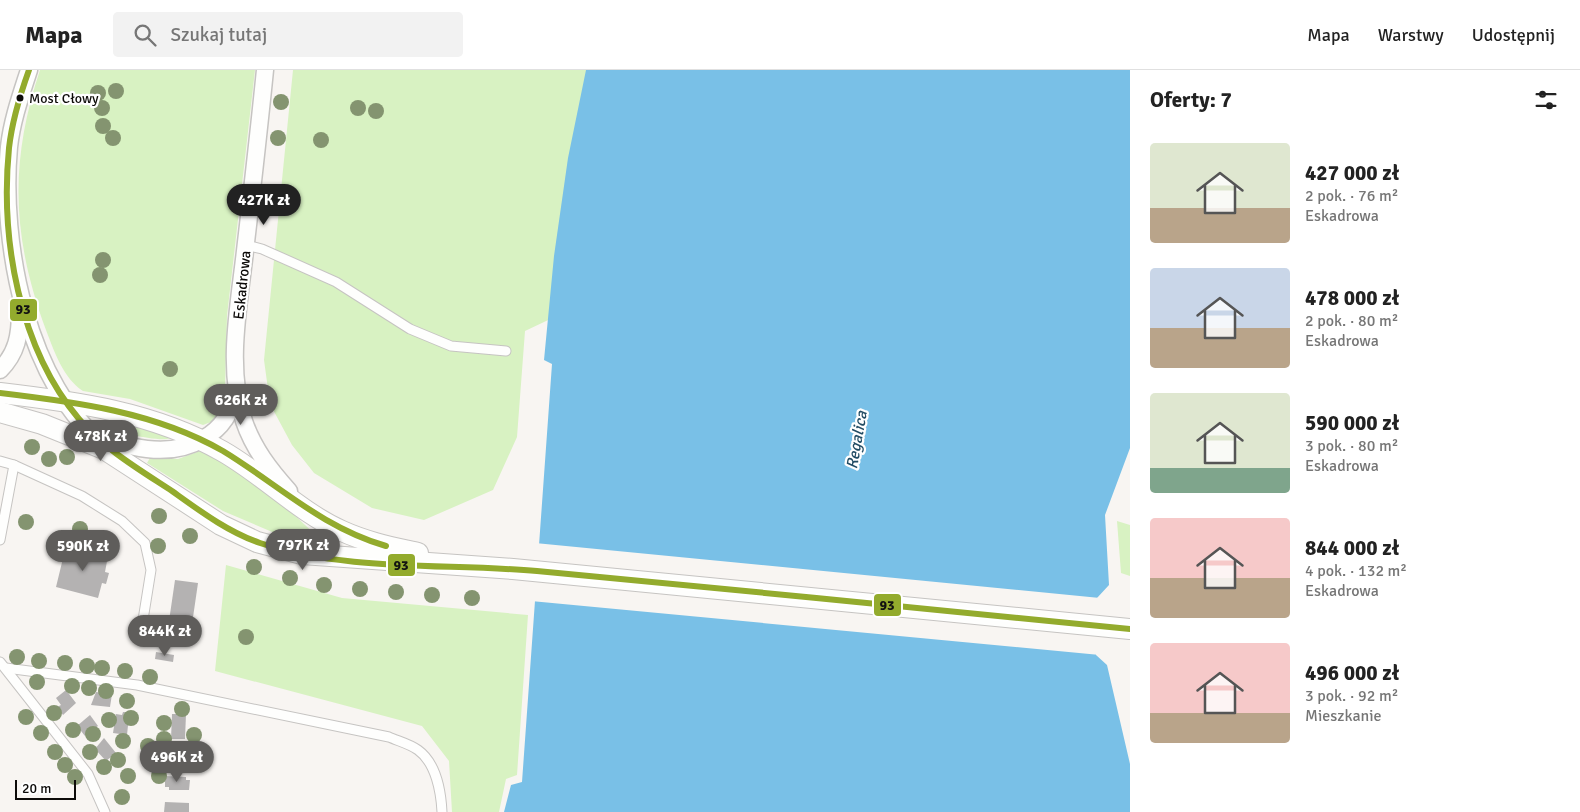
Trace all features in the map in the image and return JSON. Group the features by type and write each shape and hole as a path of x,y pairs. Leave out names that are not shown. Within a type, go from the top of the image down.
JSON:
{"street":[{"name":"Eskadrowa","path":"30,70 14,117 8,159 6,247 32,335 44,365 64,400 96,438 127,462 221,525 257,542 302,554 348,559 513,569"},
{"name":"Eskadrowa","path":"0,412 56,429 147,449 168,449 200,440 226,420 233,408 237,380 237,324 266,70"},
{"name":"Eskadrowa","path":"0,370 14,352 17,344 20,324 19,289"},
{"name":"Eskadrowa","path":"237,380 244,420 253,442 269,468 312,513"},
{"name":"Eskadrowa","path":"0,393 64,400 126,412 184,432 200,440 236,460 312,513 340,530 374,544 440,558 513,569"},
{"name":"Eskadrowa","path":"56,429 104,449 127,462"},
{"path":"513,569 1130,630"}],"lane":[{"path":"246,244 262,249 336,282 410,329 451,346 506,351"},
{"path":"0,461 14,465 82,496 122,521 146,543 151,570 142,626"},
{"path":"0,540 14,465"},
{"path":"3,665 88,774 105,812"},
{"path":"3,665 137,685 388,737 418,750 432,768 441,799 442,812"}],"green space":[{"path":"40,70 255,70 227,316 225,390 221,409 211,422 203,425 130,399 83,391 70,379 60,364 52,347 35,296 26,264 21,232 19,169 30,104"},
{"path":"293,70 604,70 563,313 525,331 517,437 493,490 424,520 372,508 314,473 292,445 270,404 264,360"},
{"path":"111,419 137,425 170,438 148,438 127,433 107,424"},
{"path":"200,451 245,477 293,514 316,536 310,544 277,534 223,511 147,463 151,456 178,459"},
{"path":"1117,521 1130,525 1130,576 1121,573"},
{"path":"226,565 342,598 528,615 517,775 506,779 499,812 452,812 449,761 422,726 215,671"}],"water":[{"name":"Regalica","path":"586,70 1130,70 1130,448 1105,515 1109,585 1097,598 1096,655 1107,665 1130,764 1130,812 504,812 511,785 522,782 552,364 544,360 554,256 568,158"}],"pier":[{"path":"535,543 1100,598 1100,655 531,601"}],"building":[{"path":"66,546 108,556 105,572 109,573 106,584 102,583 98,598 56,587"},
{"path":"175,580 198,583 191,631 168,628"},
{"path":"156,652 174,655 173,662 155,659"},
{"path":"66,690 76,703 63,715 57,707 61,705 56,698"},
{"path":"96,692 112,694 110,707 91,705"},
{"path":"123,712 133,713 132,717 129,716 127,735 113,733 116,714 122,715"},
{"path":"172,714 186,714 185,739 171,739"},
{"path":"90,715 98,726 85,736 77,726"},
{"path":"104,738 116,753 106,761 95,749"},
{"path":"170,751 191,752 190,762 186,762 186,765 165,764 166,754 170,754"},
{"path":"165,776 186,777 186,780 190,780 189,790 169,790 169,787 165,787"},
{"path":"165,802 189,803 189,812 164,812"}],"transit line":[{"name":"93","path":"29,70 10,138 7,183 8,219 11,255 18,291 28,326 41,360 58,391 79,419 100,440 135,467 237,533 260,543 293,552 362,562 537,571 1130,629"},
{"name":"93","path":"0,393 86,405 143,418 170,427 223,451 321,517 363,538 386,546"}],"place":[{"name":"Most Cłowy","path":"20,98"}]}
